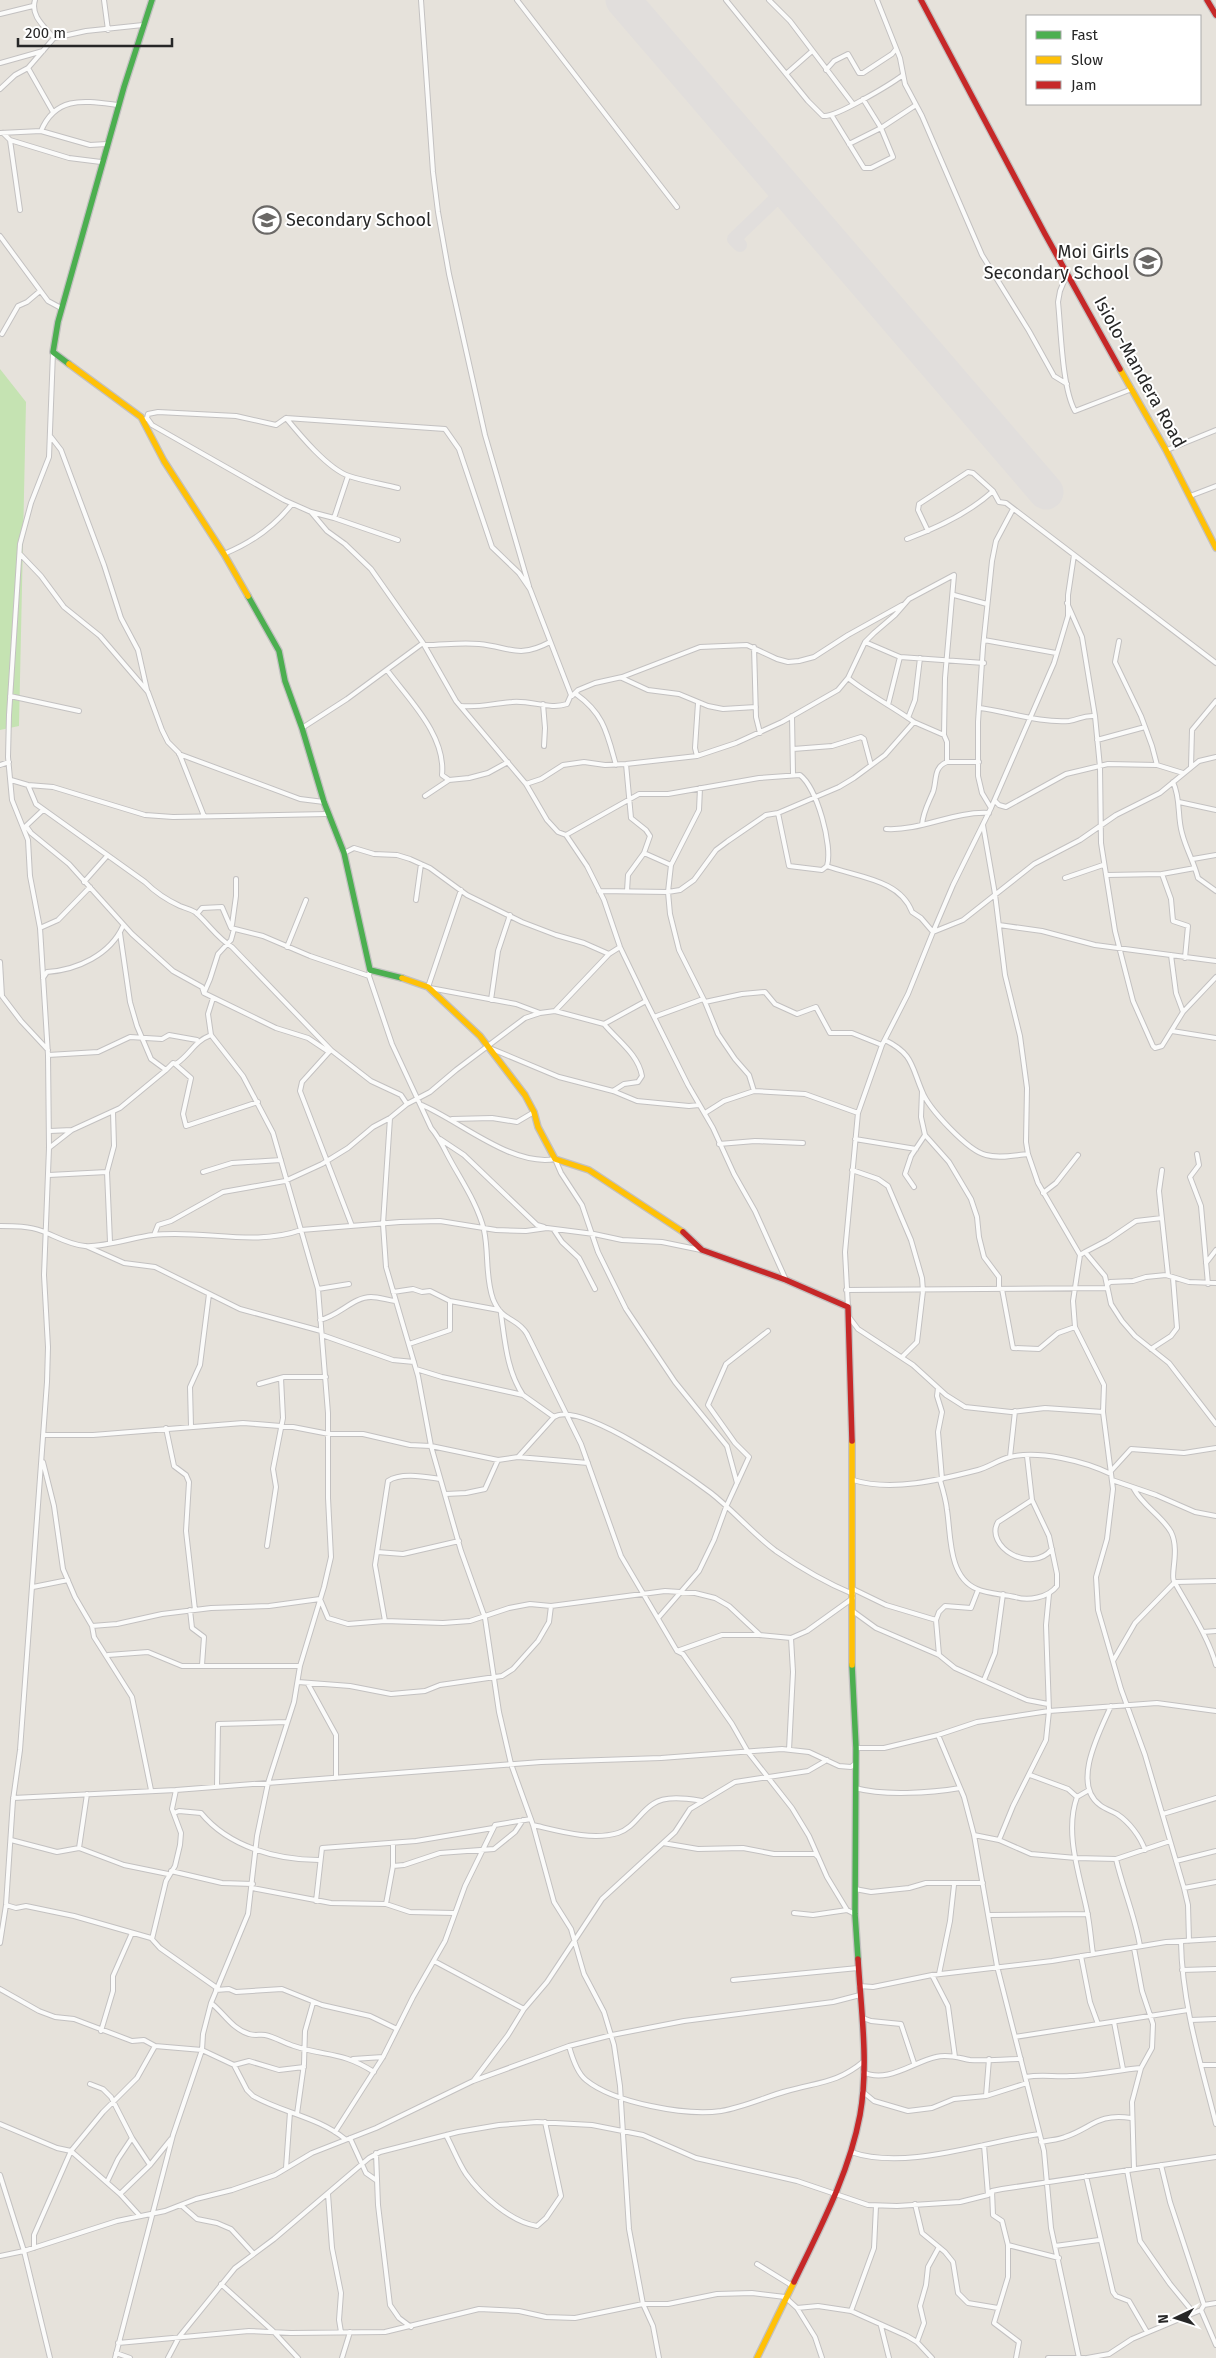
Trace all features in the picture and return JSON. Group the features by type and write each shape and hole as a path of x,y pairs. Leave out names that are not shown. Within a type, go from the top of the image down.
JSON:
{"main road":[{"path":"152,0 142,25 101,162 61,308 53,352 144,418 164,461 224,554 279,651 285,681 302,728 328,814 344,853 370,973 387,973 428,987 480,1036 525,1095 534,1112 538,1127 555,1159 589,1170 606,1180 683,1232 702,1250 786,1280 848,1307 853,1480 854,1612 852,1690 856,1748 854,1889 864,2060 859,2125 851,2152 812,2248 791,2285 757,2358"},
{"name":"Isiolo-Mandera Road","path":"921,0 1045,234 1166,450 1216,548"},
{"path":"1206,0 1216,15"}],"street":[{"path":"35,0 33,6 36,17 54,38"},
{"path":"104,0 108,30"},
{"path":"420,0 435,188 447,266 479,413 530,589 550,642 573,695 596,712 607,731 616,765"},
{"path":"517,0 677,207"},
{"path":"726,0 821,114 832,116 903,75"},
{"path":"769,0 790,21 853,104"},
{"path":"877,0 896,49 903,75 982,255 1029,331 1054,376 1067,384"},
{"path":"0,14 33,6"},
{"path":"0,89 15,75 28,68 54,38 86,31 142,25"},
{"path":"826,70 834,62 848,54 860,72 863,73 892,54 896,49"},
{"path":"0,64 43,51"},
{"path":"786,74 812,52"},
{"path":"28,68 52,112"},
{"path":"832,116 865,169 888,161 893,155 881,128 863,99"},
{"path":"41,131 52,112 70,102 118,105"},
{"path":"849,144 881,128 916,105"},
{"path":"1,133 41,131 90,145 107,144"},
{"path":"1,133 10,140 69,158 101,162"},
{"path":"10,140 20,210"},
{"path":"0,236 48,301 61,308"},
{"path":"1068,273 1060,291 1058,302 1067,384 1075,411 1132,389"},
{"path":"2,334 18,306 27,302 40,291"},
{"path":"53,352 51,436 48,462 24,525 20,554 10,696 9,762 12,800 31,833 62,856 123,926 174,970 202,987 204,993 213,998 276,1028 308,1038 330,1051 371,1081 401,1096 407,1104"},
{"path":"398,540 292,504 152,425 144,418 148,414 158,412 192,413 236,416 276,424 286,418 445,429 453,438 461,455 492,547 519,573 530,589"},
{"path":"286,418 308,445 328,464 348,476 398,488"},
{"path":"1166,450 1216,430"},
{"path":"51,436 61,450 104,565 121,618 138,650 141,671 164,735 179,753 204,816"},
{"path":"928,531 918,510 919,504 968,472 973,473 993,491 999,502 1006,503 1216,663"},
{"path":"334,518 348,476"},
{"path":"1189,497 1216,486"},
{"path":"907,539 928,531 978,504 993,491"},
{"path":"224,554 242,547 267,530 292,504"},
{"path":"990,810 982,793 979,762 984,640 996,541 1013,509"},
{"path":"311,512 327,531 345,544 371,569 424,644 456,701 526,784 547,820 558,832 566,835 586,866 599,891 620,947 646,1001 699,1104 714,1128 719,1144 755,1211 786,1280"},
{"path":"20,554 64,607 100,636 148,692"},
{"path":"848,1307 845,1252 858,1113 884,1042 908,994 953,885 995,800 1056,653 1068,616 1067,603 1074,555"},
{"path":"461,706 474,708 513,702 543,704 555,707 562,706 567,704 578,690 595,683 622,677 700,647 747,645 777,659 788,662 799,661 814,656 903,605 927,588 954,575 954,595 947,660 944,735 947,742 947,762"},
{"path":"954,595 987,604"},
{"path":"1067,603 1082,637 1095,716 1100,767 1100,825 1103,865 1107,875 1119,948 1133,1001 1152,1046 1155,1048 1162,1046 1183,1012 1216,977"},
{"path":"526,784 548,775 563,765 584,762 616,765 697,756 728,746 760,732 832,695 848,678 866,642 895,616 903,605"},
{"path":"984,640 1056,653"},
{"path":"1119,641 1114,660 1145,728 1152,746 1156,765"},
{"path":"302,728 424,644 478,644 516,651 533,651 550,642"},
{"path":"866,642 900,657 984,663"},
{"path":"754,647 756,707 760,732"},
{"path":"888,704 900,657"},
{"path":"908,718 915,700 920,658"},
{"path":"386,670 417,709 433,734 443,760 442,775 449,780"},
{"path":"622,677 648,690 679,694 698,703 724,709 756,707"},
{"path":"848,678 875,698 888,704 914,722 944,735"},
{"path":"10,696 79,711"},
{"path":"1191,767 1192,730 1216,701"},
{"path":"697,756 698,703"},
{"path":"543,704 544,746"},
{"path":"980,708 1030,718 1071,721 1082,715 1095,716"},
{"path":"792,716 793,774"},
{"path":"599,891 668,892 680,890 689,885 716,850 728,841 766,815 778,813 814,796 839,787 885,755 914,722"},
{"path":"1097,740 1145,728"},
{"path":"793,749 832,746 861,738 864,739 871,765"},
{"path":"179,753 300,799 324,802"},
{"path":"933,932 963,920 1034,864 1080,840 1100,825 1160,793 1183,773 1206,758 1216,757"},
{"path":"0,765 9,762"},
{"path":"425,796 449,780 469,778 488,773 508,762"},
{"path":"922,825 922,814 933,792 938,767 947,762 979,762"},
{"path":"626,764 631,818 646,830 650,836 644,853 628,875 627,891"},
{"path":"995,800 999,805 1006,807 1066,774 1108,764 1156,765 1183,773"},
{"path":"566,835 605,814 630,797 639,794 668,794 793,774 803,776 814,796 825,832 828,852 827,866 822,870 789,866 778,813"},
{"path":"11,780 28,785 53,787 145,815 173,817 328,814"},
{"path":"1173,782 1179,802 1182,835 1195,868 1201,882 1216,891"},
{"path":"28,785 33,800 43,810 145,882 155,892 166,896 197,914 262,977 330,1051"},
{"path":"700,788 698,810 671,865 668,892 670,914 679,950 722,1042 749,1076 754,1091"},
{"path":"1179,802 1216,810"},
{"path":"25,825 43,810"},
{"path":"886,829 907,830 950,817 990,810"},
{"path":"0,1943 6,1904 13,1798 20,1750 48,1364 44,1284 50,1132 48,1053 40,928 25,825"},
{"path":"983,825 1006,975 1020,1036 1027,1088 1026,1142 1028,1154 1043,1193 1080,1255 1075,1288 1075,1327 1104,1385 1103,1412 1112,1480 1111,1514 1096,1577 1098,1610 1126,1704 1145,1755 1184,1888 1188,1905 1189,1941"},
{"path":"344,853 354,848 374,854 397,855 421,864 430,868 461,890 522,922 584,943 609,954"},
{"path":"644,853 671,865"},
{"path":"1193,859 1216,855"},
{"path":"84,882 107,856"},
{"path":"416,900 421,864"},
{"path":"1065,878 1103,865"},
{"path":"827,866 851,875 871,878 898,893 910,904 912,912 921,918 933,932"},
{"path":"1107,875 1162,874 1195,868"},
{"path":"1162,874 1171,899 1173,921 1188,926 1185,958"},
{"path":"204,993 216,957 231,940 236,879"},
{"path":"40,928 58,920 90,886"},
{"path":"461,890 428,987 516,1004 540,1013"},
{"path":"286,947 306,900"},
{"path":"197,914 202,908 222,907 233,928 263,936 286,947 370,973 392,1044 431,1128 440,1139 473,1199 484,1229 489,1282 501,1314 510,1368 516,1384 523,1395 554,1417"},
{"path":"490,1000 498,951 510,915"},
{"path":"999,925 1042,931 1095,945 1216,961"},
{"path":"43,978 47,972 73,968 86,962 107,947 120,933 123,926"},
{"path":"120,933 130,1002 142,1038 151,1059 166,1070"},
{"path":"555,1010 609,954 620,947"},
{"path":"1171,955 1176,993 1183,1012"},
{"path":"0,962 1,992 21,1021 48,1053"},
{"path":"654,1017 704,1000 765,992 775,1004 797,1014 816,1007 830,1033 852,1033 884,1042 908,1056 922,1091 932,1109 967,1143 983,1155 995,1157 1028,1154"},
{"path":"130,2358 116,2356 118,2343 173,2136 202,2050 203,2034 211,2003 240,1938 248,1914 256,1850 268,1783 288,1722 300,1666 331,1557 328,1498 329,1434 318,1289 285,1181 281,1160 258,1102 243,1076 211,1035 208,1014 213,998"},
{"path":"604,1024 646,1001"},
{"path":"154,1235 158,1225 171,1221 223,1192 285,1181 328,1160 348,1148 372,1126 390,1118 407,1104 430,1092 486,1046 528,1016 555,1010 604,1024 623,1046 632,1052 642,1076 638,1082 624,1084 613,1091"},
{"path":"1172,1031 1216,1038"},
{"path":"48,1053 98,1052 128,1038 162,1039 169,1035 197,1040 211,1035"},
{"path":"49,1148 72,1130 127,1103 173,1063 176,1064 184,1058 197,1040"},
{"path":"486,1046 559,1077 613,1091 637,1101 689,1106 699,1104"},
{"path":"330,1051 300,1087 352,1226"},
{"path":"173,1063 191,1078 183,1114 186,1126 258,1102"},
{"path":"705,1113 724,1101 754,1091 805,1094 858,1113"},
{"path":"922,1091 921,1117 925,1135 949,1162 971,1199 977,1217 978,1237 984,1257 998,1277 1013,1348 1039,1349 1058,1333 1075,1327"},
{"path":"421,1105 452,1119 484,1139 517,1154 543,1161 555,1159 561,1173 582,1205 594,1234 598,1252 626,1309 679,1388 727,1446 737,1482"},
{"path":"110,1242 107,1172 114,1146 112,1112"},
{"path":"452,1119 492,1118 517,1122 534,1112"},
{"path":"390,1118 382,1224 385,1258 395,1301 416,1369 431,1446 440,1479 446,1494 458,1541 484,1618 493,1678 512,1764 534,1825 554,1902 574,1939 584,1974 604,2012 612,2035 621,2097 629,2229 643,2304 653,2326 658,2358"},
{"path":"50,1132 72,1130"},
{"path":"914,1187 905,1174 916,1149 925,1135"},
{"path":"440,1139 464,1155 537,1225 554,1230 594,1234 622,1240 662,1242 702,1250"},
{"path":"855,1139 916,1149"},
{"path":"719,1144 754,1141 803,1143"},
{"path":"1197,1154 1199,1165 1190,1177 1201,1206 1208,1284"},
{"path":"1043,1193 1056,1184 1078,1155"},
{"path":"203,1172 232,1163 281,1160"},
{"path":"852,1170 878,1179 888,1186 911,1240 923,1291 917,1342 902,1357"},
{"path":"1162,1170 1159,1191 1168,1275"},
{"path":"49,1175 107,1172"},
{"path":"1080,1255 1108,1240 1136,1221 1162,1218"},
{"path":"85,1246 154,1235 198,1234 260,1237 288,1235 301,1230 440,1221 484,1229 526,1231 547,1228"},
{"path":"0,1226 20,1226 85,1246 129,1264 155,1267 240,1310 322,1333 393,1360 414,1362"},
{"path":"554,1230 562,1242 579,1258 595,1289"},
{"path":"1206,1263 1216,1250"},
{"path":"1085,1252 1101,1271 1112,1304 1122,1321 1134,1336 1173,1367 1216,1424"},
{"path":"1107,1287 1110,1282 1119,1283 1152,1276 1168,1275 1189,1282 1216,1283"},
{"path":"1150,1349 1171,1336 1177,1328 1173,1278"},
{"path":"318,1289 349,1284"},
{"path":"846,1290 923,1291 1107,1287"},
{"path":"394,1292 414,1289 422,1292 430,1290 450,1301 499,1310"},
{"path":"191,1426 190,1387 200,1365 209,1294"},
{"path":"320,1320 332,1318 365,1298 395,1301"},
{"path":"409,1344 450,1330 450,1301"},
{"path":"501,1314 524,1328 581,1444 621,1556 659,1617 677,1651 682,1654 732,1724 748,1752 792,1808 809,1836 827,1877 847,1910 855,1914"},
{"path":"849,1317 858,1329 902,1357 965,1408 1014,1411 1044,1408 1103,1412"},
{"path":"659,1617 683,1592 698,1571 714,1540 726,1507 749,1457 735,1443 708,1405 726,1364 768,1331"},
{"path":"416,1369 442,1377 523,1395"},
{"path":"259,1384 296,1376 326,1377"},
{"path":"267,1546 276,1487 273,1469 282,1426 281,1378"},
{"path":"938,1388 937,1396 942,1412 938,1432 941,1479 952,1555 962,1576 978,1590 1028,1599 1049,1594 1057,1586 1058,1581 1050,1536 1032,1500 1027,1456"},
{"path":"1010,1457 1014,1411"},
{"path":"518,1456 554,1417 565,1413 586,1418 633,1442 699,1484 758,1537 821,1581 886,1605 936,1620"},
{"path":"43,1434 93,1435 243,1423 282,1426 329,1434 363,1434 415,1446 431,1446 498,1460 518,1456 588,1464"},
{"path":"166,1428 174,1466 186,1475 189,1482 186,1531 196,1610"},
{"path":"1111,1473 1131,1449 1184,1453 1216,1448"},
{"path":"853,1480 875,1485 941,1479 980,1469 996,1460 1027,1456 1055,1457 1111,1473"},
{"path":"42,1460 54,1506 63,1569 92,1626 94,1637 108,1655 133,1700 151,1790"},
{"path":"446,1494 466,1493 485,1489 498,1460"},
{"path":"385,1621 377,1586 377,1552 388,1481 394,1478 422,1476 440,1479"},
{"path":"1112,1480 1156,1495 1195,1512 1216,1516"},
{"path":"1134,1489 1146,1506 1171,1531 1177,1556 1175,1582 1203,1632 1216,1665"},
{"path":"1032,1500 998,1522 995,1526 997,1537 1005,1550 1013,1556 1027,1560 1040,1558 1052,1549"},
{"path":"377,1552 403,1554 458,1541"},
{"path":"33,1587 68,1580"},
{"path":"1113,1661 1135,1623 1175,1582 1216,1581"},
{"path":"939,1655 936,1620 938,1612 945,1606 971,1608 978,1590"},
{"path":"320,1598 328,1618 333,1621 348,1624 385,1621 443,1624 484,1618 509,1608 534,1604 551,1606 644,1592 683,1592 708,1595 722,1602 760,1634"},
{"path":"677,1651 722,1635 760,1634 791,1638 807,1631 853,1593"},
{"path":"984,1680 995,1653 1003,1594"},
{"path":"999,1840 1013,1806 1046,1740 1049,1710 1046,1625 1049,1594"},
{"path":"92,1626 190,1610 269,1606 320,1598"},
{"path":"298,1682 308,1684 342,1684 391,1694 426,1691 440,1685 493,1678 513,1669 538,1641 549,1622 551,1606"},
{"path":"190,1610 192,1628 204,1637 202,1664"},
{"path":"854,1612 876,1628 939,1655 956,1668 1027,1700 1048,1704"},
{"path":"1203,1632 1216,1631"},
{"path":"789,1750 793,1672 791,1638"},
{"path":"108,1655 148,1652 186,1666 202,1664 300,1666"},
{"path":"308,1684 336,1735 336,1778"},
{"path":"856,1748 884,1748 977,1722 1049,1710 1157,1703 1216,1711"},
{"path":"1110,1706 1087,1769 1089,1790 1100,1805 1123,1819 1141,1839 1145,1850"},
{"path":"216,1786 218,1724 288,1722"},
{"path":"938,1734 960,1788 974,1835 997,1966 1042,2142 1048,2183 1051,2228 1059,2258 1078,2357"},
{"path":"13,1798 176,1790 512,1764 789,1750 814,1754 844,1767 851,1767 856,1763"},
{"path":"473,2081 508,2035 524,2009 547,1982 574,1939 606,1895 663,1843 687,1817 690,1809 735,1782 808,1771 827,1760"},
{"path":"1030,1775 1068,1789 1077,1797"},
{"path":"855,1788 868,1792 925,1792 960,1788"},
{"path":"152,1939 170,1872 176,1863 181,1836 172,1806 176,1790"},
{"path":"1089,1790 1077,1797 1072,1818 1076,1858 1088,1914 1093,1954"},
{"path":"79,1848 87,1794"},
{"path":"1163,1814 1216,1798"},
{"path":"534,1825 566,1832 611,1834 627,1828 654,1803 668,1799 703,1801"},
{"path":"174,1813 179,1811 201,1813 208,1822 234,1840 256,1850 280,1856 319,1860"},
{"path":"335,2132 383,2057 445,1941 454,1913 493,1828 497,1824 531,1819"},
{"path":"393,1866 404,1866 440,1853 494,1849 505,1842 523,1820"},
{"path":"316,1901 319,1860 321,1850 324,1847 393,1843 493,1828"},
{"path":"974,1835 999,1840 1031,1854 1076,1858 1116,1859 1170,1841"},
{"path":"11,1840 57,1852 79,1848 124,1865 222,1883 252,1886 316,1901 337,1904 386,1904 410,1912 454,1913"},
{"path":"386,1904 393,1866 393,1843"},
{"path":"663,1843 698,1849 738,1847 774,1854 815,1854 818,1857"},
{"path":"1176,1861 1216,1851"},
{"path":"1116,1859 1123,1887 1134,1913 1140,1946"},
{"path":"1184,1888 1216,1882"},
{"path":"854,1889 871,1892 909,1888 926,1883 954,1885 983,1883"},
{"path":"939,1974 950,1921 954,1885"},
{"path":"6,1904 14,1908 26,1906 74,1916 152,1939 160,1948 217,1989 229,1989 236,1992 282,1989 313,2003 364,2014 397,2029"},
{"path":"794,1912 813,1915 847,1910"},
{"path":"989,1915 1088,1914"},
{"path":"101,2031 113,1991 113,1976 132,1933"},
{"path":"859,1986 881,1985 932,1975 1081,1956 1140,1946 1216,1938"},
{"path":"1181,1942 1182,1970 1188,2010 1216,2124"},
{"path":"1134,1948 1142,1991 1152,2016 1152,2048 1141,2068 1133,2095 1131,2118 1134,2169"},
{"path":"1081,1956 1090,2002 1098,2024"},
{"path":"434,1961 524,2009"},
{"path":"732,1980 858,1968"},
{"path":"1182,1970 1216,1970"},
{"path":"932,1975 948,2006 956,2056"},
{"path":"0,1989 39,2011 55,2017 74,2019 101,2031 132,2041 144,2040 156,2046 202,2050 234,2065 250,2094 335,2132 345,2140"},
{"path":"0,2256 24,2251 181,2205 203,2196 226,2192 272,2176 312,2153 400,2117 473,2081 569,2046 612,2035 684,2021 833,2002 860,1995"},
{"path":"211,2003 219,2009 227,2020 249,2034 267,2035 295,2047 353,2059 383,2057"},
{"path":"297,2114 304,2067 305,2031 313,2003"},
{"path":"1015,2037 1188,2010"},
{"path":"862,2018 871,2022 901,2024 914,2063"},
{"path":"1191,2020 1216,2018"},
{"path":"1114,2022 1123,2068"},
{"path":"34,2248 34,2235 71,2151 114,2101 137,2078 156,2046"},
{"path":"569,2046 580,2072 586,2080 600,2089 621,2097 685,2113 720,2111 837,2079 849,2073 864,2060"},
{"path":"863,2072 872,2076 882,2075 908,2068 914,2063 936,2057 956,2056 971,2060 1021,2059"},
{"path":"353,2059 374,2072"},
{"path":"986,2096 989,2059"},
{"path":"234,2065 248,2061 279,2070 304,2067"},
{"path":"1202,2065 1216,2065"},
{"path":"1026,2077 1039,2074 1082,2075 1123,2068 1141,2068"},
{"path":"862,2090 874,2100 908,2111 932,2108 954,2099 986,2096 1027,2083"},
{"path":"90,2084 103,2089 114,2101 132,2138 150,2165"},
{"path":"286,2168 290,2112"},
{"path":"1042,2142 1066,2137 1097,2120 1119,2116 1131,2118"},
{"path":"446,2135 469,2178 491,2201 514,2218 537,2226 546,2218 561,2196 545,2122"},
{"path":"168,2358 179,2337 235,2268 274,2239 376,2153 499,2124 545,2122 592,2125 643,2134 696,2158 797,2181 876,2206 960,2202 988,2195 992,2191 1216,2157"},
{"path":"0,2124 57,2148 71,2151 120,2194 140,2216"},
{"path":"851,2152 865,2157 880,2158 918,2156 947,2153 1039,2134"},
{"path":"120,2194 150,2165 173,2136"},
{"path":"107,2182 118,2159 132,2138"},
{"path":"350,2138 366,2173 376,2180"},
{"path":"984,2145 988,2195"},
{"path":"376,2153 376,2180 390,2305 399,2318 411,2327"},
{"path":"1048,2358 1086,2358 1108,2354 1147,2332 1201,2310 1204,2305 1170,2202 1161,2165"},
{"path":"1127,2170 1140,2241 1170,2284 1193,2312"},
{"path":"0,2175 24,2251 50,2358"},
{"path":"1086,2176 1099,2240 1113,2292 1116,2296 1130,2301 1147,2332"},
{"path":"992,2191 993,2214 1002,2221 1008,2245 1008,2277 994,2323 1019,2342 1016,2358"},
{"path":"328,2194 332,2248 341,2293 339,2320 341,2332"},
{"path":"915,2204 922,2233 953,2262 956,2286 962,2298 968,2303 998,2308"},
{"path":"181,2205 197,2219 217,2223 231,2229 253,2253"},
{"path":"851,2311 874,2248 876,2206"},
{"path":"1055,2246 1099,2240"},
{"path":"1008,2245 1059,2258"},
{"path":"917,2342 924,2323 920,2306 926,2285 928,2267 939,2247"},
{"path":"757,2264 791,2285"},
{"path":"221,2284 273,2331 298,2358"},
{"path":"118,2343 273,2331 292,2334 385,2332 479,2309 519,2311 546,2317 575,2318 643,2304 668,2304 717,2294 752,2293 785,2297 797,2308 815,2337 822,2358"},
{"path":"1204,2305 1216,2303"},
{"path":"797,2308 818,2306 851,2311 917,2342 932,2358"},
{"path":"1201,2310 1216,2345"},
{"path":"881,2326 889,2358"},
{"path":"342,2358 350,2332"}],"green space":[{"path":"0,369 26,402 19,726 0,730"}],"taxiway":[{"path":"740,245 734,239 786,189"}],"runway":[{"path":"623,0 1046,492"}],"traffic: fast":[{"path":"69,364 53,352 58,322 124,87 152,0"},
{"path":"248,596 279,651 285,681 302,728 324,802 344,853 370,970 402,978"},
{"path":"852,1665 856,1748 855,1914 858,1959"}],"traffic: slow":[{"path":"69,364 141,417 164,461 224,554 248,596"},
{"path":"1120,369 1166,450 1216,548"},
{"path":"402,978 428,987 480,1036 525,1095 534,1112 538,1127 555,1159 589,1170 683,1232"},
{"path":"852,1441 852,1665"},
{"path":"757,2358 794,2282"}],"traffic: jam":[{"path":"921,0 1045,234 1120,369"},
{"path":"1207,0 1216,15"},
{"path":"683,1232 702,1250 786,1280 848,1307 852,1441"},
{"path":"794,2282 841,2180 849,2158 860,2115 863,2096 864,2057 858,1959"}],"place":[{"name":"Secondary School","path":"267,220"},
{"name":"Moi Girls Secondary School","path":"1148,262"}]}
